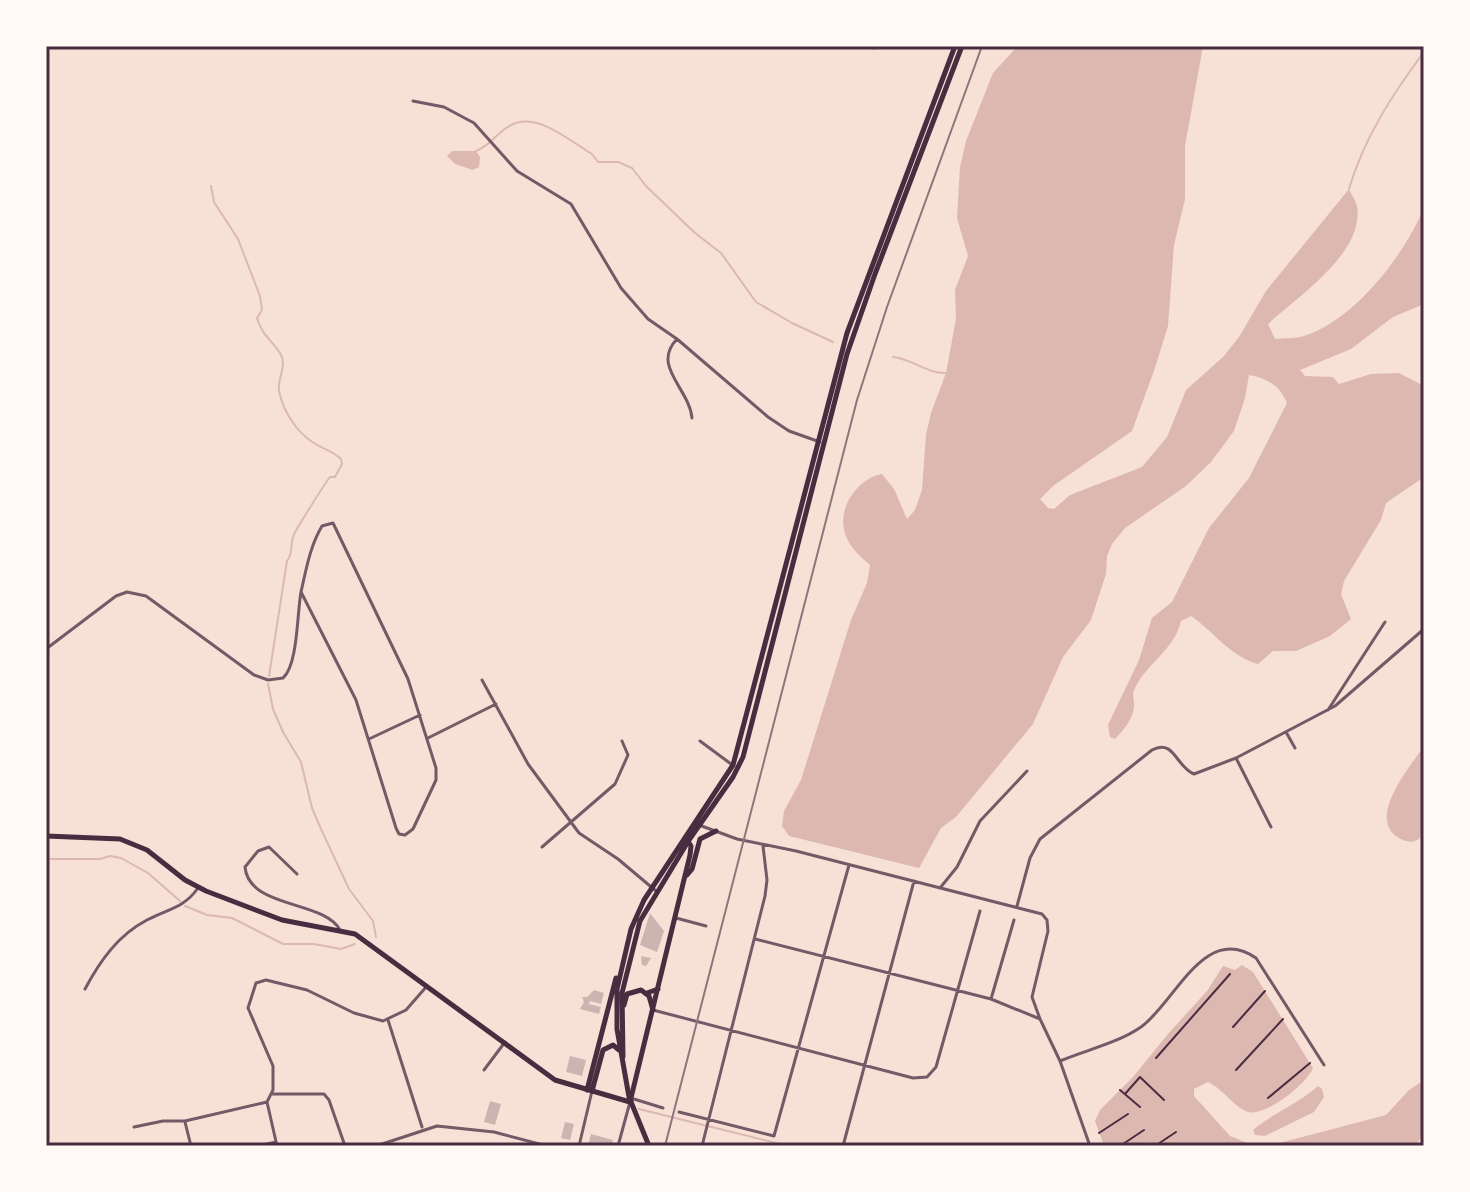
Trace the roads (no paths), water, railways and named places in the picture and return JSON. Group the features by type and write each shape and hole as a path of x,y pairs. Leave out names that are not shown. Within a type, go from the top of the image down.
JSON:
{"main road":[{"path":"590,1091 637,913 736,766 855,310 955,46"},
{"path":"820,442 865,300 962,46"},
{"path":"686,875 692,869 700,839 716,831"},
{"path":"46,836 113,838 132,843 199,888 282,920 340,930 364,939 560,1083 630,1102 686,875 691,851 687,839"},
{"path":"649,1146 634,1112 626,1081 622,993 640,921 654,889"},
{"path":"623,1062 619,1050 617,998 625,950"},
{"path":"622,1029 627,994 658,989"},
{"path":"646,993 653,1010"},
{"path":"590,1091 603,1050 613,1045 619,1050"}],"street":[{"path":"413,101 444,107 474,123 517,171 571,204 631,300 648,319 677,339 768,417 789,431 820,442"},
{"path":"677,339 668,349 667,362 690,405 692,418"},
{"path":"46,649 114,597 134,592 146,596 247,671 265,679 279,680 289,672 301,592 313,544 321,527 328,523 336,525 408,679 437,777 413,829 408,833 401,835 396,828 353,694 301,592"},
{"path":"1328,710 1385,622"},
{"path":"1017,906 1031,853 1040,839 1155,748 1163,746 1171,749 1183,768 1194,774 1236,758 1328,710 1424,629"},
{"path":"482,680 528,764 582,836 618,859 654,889"},
{"path":"427,738 496,704"},
{"path":"368,739 420,715"},
{"path":"1286,732 1295,748"},
{"path":"542,847 619,780 628,755 622,741"},
{"path":"700,741 736,766"},
{"path":"1236,758 1271,827"},
{"path":"940,888 957,867 980,821 1027,771"},
{"path":"697,825 1044,915 1048,923 1032,997 1060,1061 1090,1146"},
{"path":"702,1146 766,884 762,844"},
{"path":"297,874 274,849 267,847 247,862 245,871 247,879 275,898 327,916 335,921 340,930"},
{"path":"679,1112 774,1136 849,865"},
{"path":"843,1146 914,881"},
{"path":"85,989 100,964 125,935 144,921 190,900 199,888"},
{"path":"653,1010 913,1078 929,1076 936,1067 980,911"},
{"path":"676,918 706,926"},
{"path":"991,999 1014,920"},
{"path":"755,939 991,999 1040,1019"},
{"path":"1060,1061 1138,1029 1150,1020 1202,958 1215,951 1232,950 1256,958 1324,1065"},
{"path":"134,1127 168,1120 185,1121 267,1102 272,1094 273,1066 248,1008 252,990 259,981 271,980 313,992 360,1016 388,1020 408,1009 427,986"},
{"path":"388,1020 423,1129"},
{"path":"484,1070 505,1042"},
{"path":"579,1146 590,1091"},
{"path":"272,1094 324,1094 345,1146"},
{"path":"618,1146 630,1102 634,1099 663,1108"},
{"path":"258,1146 277,1144 267,1102"},
{"path":"185,1121 191,1146"},
{"path":"376,1146 423,1129 444,1126 494,1132 547,1146"}],"waterway":[{"path":"1349,189 1380,118 1424,52"},
{"path":"476,151 511,125 532,122 564,136 592,154 598,162 618,162 632,168 646,186 695,233 721,253 756,302 833,342"},
{"path":"211,186 214,202 238,239 260,296 262,310 257,318 259,325 283,359 279,391 284,406 302,433 338,456 342,464 335,477 327,481 293,537 269,676"},
{"path":"893,357 946,373"},
{"path":"268,684 273,709 301,762 312,808 349,889 373,921 376,937"},
{"path":"46,859 121,858 148,873 180,901"},
{"path":"185,906 207,915 232,918 283,944 314,944 341,949 355,944"},
{"path":"639,1109 788,1146"}],"railway":[{"path":"665,1146 857,400 887,307 982,46"}]}
